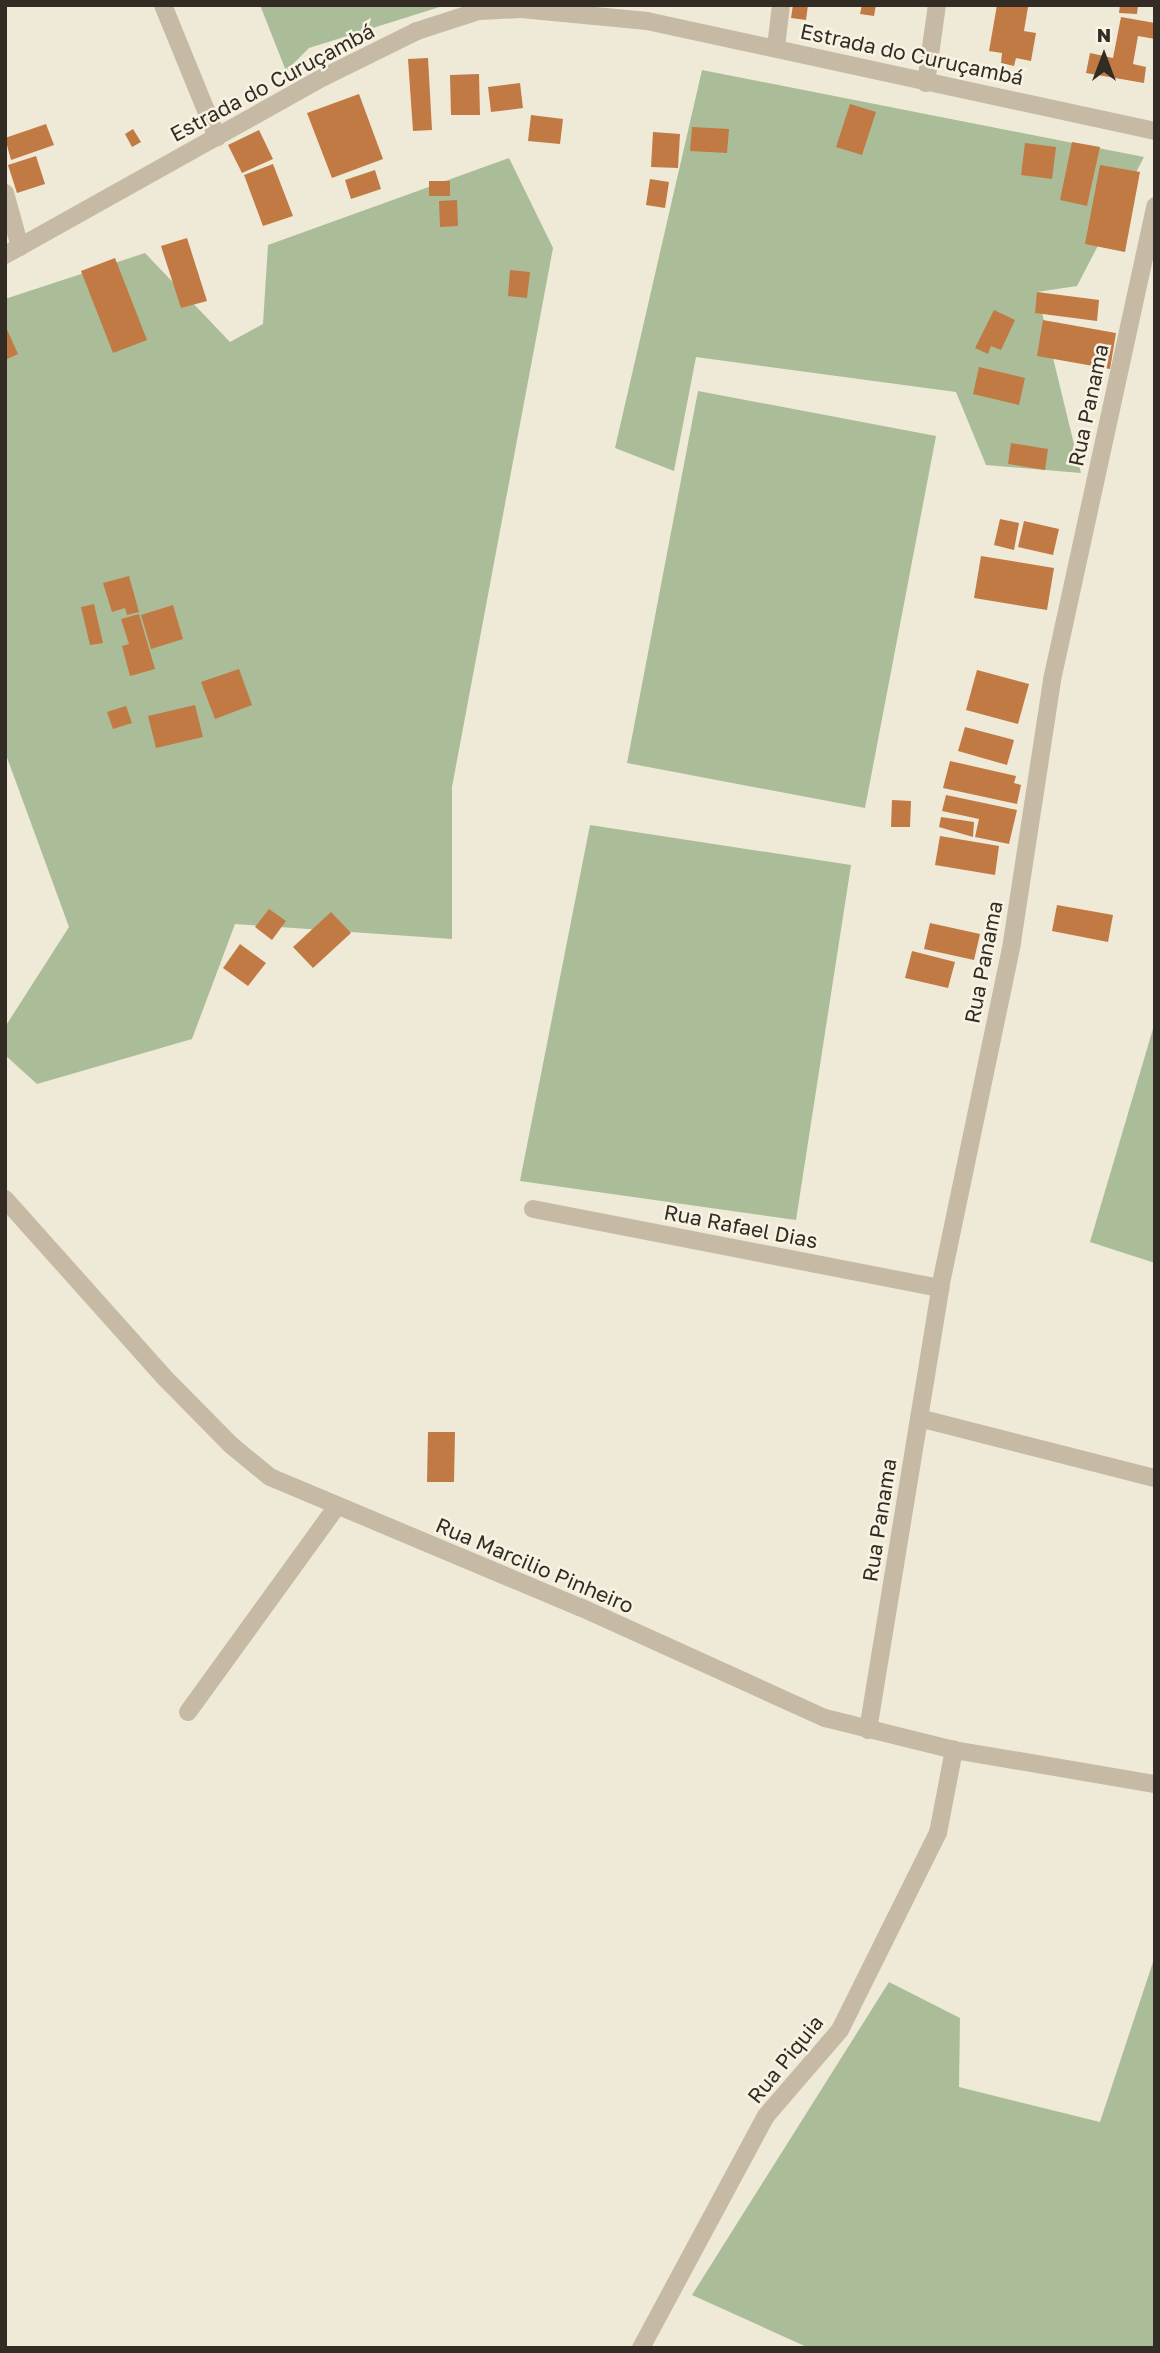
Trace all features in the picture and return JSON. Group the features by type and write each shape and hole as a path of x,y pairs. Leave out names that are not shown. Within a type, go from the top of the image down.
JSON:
{"street":[{"path":"163,5 217,137"},
{"path":"776,47 781,5"},
{"path":"926,83 937,5"},
{"name":"Estrada do Curuçambá","path":"13,251 217,137 417,31 479,11 521,9 648,13 926,83 1155,131"},
{"path":"5,193 13,251"},
{"name":"Rua Panama","path":"868,1730 940,1288 1012,942 1052,680 1155,206"},
{"name":"Rua Marcilio Pinheiro","path":"5,1199 231,1445 270,1477 580,1607 825,1718 954,1750 1155,1784"},
{"name":"Rua Rafael Dias","path":"533,1209 940,1288"},
{"path":"919,1418 1155,1478"},
{"path":"188,1712 337,1506"},
{"name":"Rua Piquia","path":"641,2348 766,2116 840,2030 938,1833 954,1750"}],"green space":[{"path":"260,5 446,5 309,48 286,71"},
{"path":"702,70 1144,157 1077,286 1037,292 1081,473 986,465 956,392 696,357 674,471 615,448"},
{"path":"509,158 553,248 452,787 452,939 235,924 192,1039 37,1084 5,1055 5,1027 69,927 5,752 5,299 145,253 230,342 263,324 268,245"},
{"path":"698,391 936,436 865,808 627,763"},
{"path":"590,825 851,865 796,1220 520,1181"},
{"path":"1155,1022 1155,1263 1090,1242"},
{"path":"1155,1956 1155,2348 809,2348 692,2295 889,1982 960,2018 959,2087 1100,2122"}],"building":[{"path":"793,5 808,5 806,20 791,18"},
{"path":"862,5 876,5 874,16 860,14"},
{"path":"997,5 1028,7 1024,31 1036,33 1031,61 1016,58 1014,66 1001,63 1002,53 989,51"},
{"path":"1120,5 1138,5 1137,14 1119,13"},
{"path":"1121,17 1155,23 1155,39 1138,36 1133,64 1146,67 1144,83 1086,73 1090,53 1113,58"},
{"path":"428,58 432,130 413,131 408,59"},
{"path":"479,74 480,115 451,115 450,75"},
{"path":"520,83 523,108 491,112 488,87"},
{"path":"359,94 383,159 332,178 307,113"},
{"path":"850,104 876,112 862,155 836,147"},
{"path":"531,115 563,119 560,144 528,141"},
{"path":"46,124 54,145 11,160 5,138"},
{"path":"692,127 729,129 727,153 690,151"},
{"path":"133,129 141,142 132,147 125,134"},
{"path":"259,130 273,159 242,173 228,145"},
{"path":"653,132 680,134 678,168 651,167"},
{"path":"1072,142 1100,147 1087,206 1060,200"},
{"path":"1025,143 1056,147 1052,179 1021,175"},
{"path":"36,156 45,184 17,193 8,165"},
{"path":"273,164 293,216 263,226 244,175"},
{"path":"1100,165 1140,172 1125,252 1085,244"},
{"path":"375,170 381,189 351,199 345,180"},
{"path":"650,179 669,182 665,208 646,205"},
{"path":"429,181 450,181 450,196 429,196"},
{"path":"457,200 458,226 440,227 439,201"},
{"path":"187,238 207,301 181,308 161,246"},
{"path":"115,258 147,340 113,353 81,271"},
{"path":"510,270 530,272 527,298 508,296"},
{"path":"1037,292 1099,300 1097,321 1035,313"},
{"path":"994,310 1015,320 1001,350 991,346 988,354 975,348"},
{"path":"1043,320 1116,333 1110,369 1037,356"},
{"path":"5,325 18,354 5,360"},
{"path":"979,367 1025,378 1019,405 973,394"},
{"path":"1011,443 1048,449 1045,470 1008,464"},
{"path":"1000,519 1019,523 1014,550 994,545"},
{"path":"1024,521 1059,529 1053,555 1018,547"},
{"path":"981,556 1054,568 1047,610 974,598"},
{"path":"129,576 139,612 127,615 125,608 112,612 103,583"},
{"path":"94,604 103,643 90,645 81,607"},
{"path":"173,605 183,639 151,649 141,615"},
{"path":"139,614 155,669 130,676 122,646 129,644 121,619"},
{"path":"239,669 252,705 215,719 201,682"},
{"path":"977,670 1029,684 1018,724 966,710"},
{"path":"195,705 203,737 156,748 148,716"},
{"path":"126,706 132,723 113,729 107,712"},
{"path":"965,727 1014,740 1007,765 958,751"},
{"path":"950,761 1016,776 1014,783 1021,785 1017,804 943,788"},
{"path":"946,795 1017,810 1009,844 975,837 979,819 942,811"},
{"path":"892,800 911,801 910,827 891,827"},
{"path":"941,817 974,822 973,837 939,827"},
{"path":"940,836 999,846 995,875 935,865"},
{"path":"1057,905 1113,915 1108,942 1052,931"},
{"path":"269,909 286,921 272,940 255,927"},
{"path":"331,912 351,933 313,968 293,947"},
{"path":"930,923 980,934 974,960 924,949"},
{"path":"240,944 266,963 248,986 223,968"},
{"path":"912,951 955,962 948,988 905,978"},
{"path":"428,1432 455,1432 454,1482 427,1482"}]}
